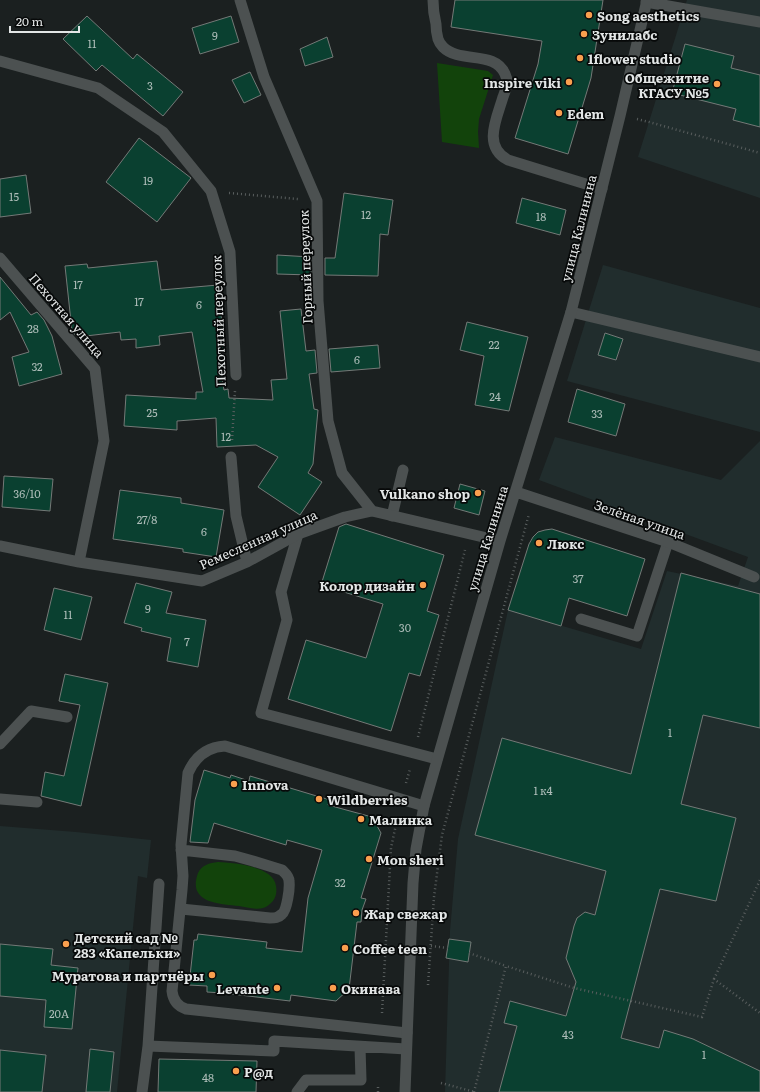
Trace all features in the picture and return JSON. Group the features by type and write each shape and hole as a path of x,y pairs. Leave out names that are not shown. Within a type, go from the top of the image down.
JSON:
{"street":[{"name":"Горный переулок","path":"240,0 264,77 317,201 318,301 328,421 342,474 372,511"},
{"path":"433,0 438,41 445,48 453,54 460,56 490,60 504,70 507,86 492,133 493,144 500,155 508,160 602,189"},
{"path":"646,1 760,22"},
{"name":"улица Калинина","path":"405,1092 413,883 416,849 424,806 500,541 571,312 620,116 646,1"},
{"name":"Пехотный переулок","path":"0,61 98,88 163,132 211,191 230,252 236,375"},
{"name":"Пехотная улица","path":"0,258 95,369 104,441 79,562"},
{"path":"571,312 760,357"},
{"path":"231,456 236,516 247,562"},
{"path":"392,516 403,470"},
{"name":"Зелёная улица","path":"516,492 668,542 754,577"},
{"name":"Ремесленная улица","path":"0,546 79,562 202,581 247,562 298,534 345,517 372,511 500,541"},
{"path":"298,534 281,592 287,620 261,713 437,759"},
{"path":"581,619 637,636 668,542"},
{"path":"0,744 31,711 67,717"},
{"path":"407,1033 186,1009 176,1003 172,998 172,991 183,883 181,837 188,773 198,756 217,747 225,746 424,806"},
{"path":"0,799 37,802"},
{"path":"181,850 227,855 253,861 282,870 288,877 289,881 286,908 280,916 276,918 262,918 181,909"},
{"path":"142,1092 148,1046 159,884"},
{"path":"148,1046 274,1051 274,1041 406,1049"},
{"path":"297,1092 306,1080 361,1080 360,1047"}],"path":[{"path":"620,116 649,122 760,153"},
{"path":"211,191 317,201"},
{"name":"Пехотный переулок","path":"231,456 236,375"},
{"path":"428,992 434,896 442,835 534,498"},
{"path":"469,953 574,988 702,1018 714,979 760,880"},
{"path":"431,946 448,948"},
{"path":"441,1083 474,1092 506,966"},
{"path":"714,979 760,1012"}],"shaded area":[{"path":"687,0 760,0 760,198 638,157"},
{"path":"603,265 760,308 760,432 567,381"},
{"path":"555,437 721,480 760,441 760,1092 445,1092 450,931 458,839 508,610 641,649 667,571 738,586 748,557 539,480"},
{"name":"Детский сад № 283 «Капельки»","path":"0,826 151,840 147,878 138,876 117,1092 0,1092"}],"green space":[{"path":"437,63 488,71 493,75 479,119 479,148 442,142"},
{"path":"218,862 234,863 252,867 268,874 274,879 276,886 276,894 273,901 264,908 254,909 214,903 201,896 197,891 196,883 198,873 206,865"}],"building":[{"path":"455,0 603,0 591,78 568,154 515,138 538,64 542,41 451,27"},
{"path":"87,16 133,59 137,54 183,92 163,116 102,65 96,71 63,39"},
{"path":"231,16 239,42 200,54 192,28"},
{"path":"327,37 333,57 305,66 300,49"},
{"name":"Общежитие КГАСУ №5","path":"685,44 734,56 731,68 760,75 760,127 733,120 736,109 672,93"},
{"path":"250,72 261,95 244,103 232,80"},
{"path":"139,138 191,178 157,222 106,182"},
{"path":"26,175 31,213 0,217 0,179"},
{"path":"344,193 393,200 388,235 380,234 378,276 325,275 325,258 335,258"},
{"path":"522,198 566,210 560,235 516,223"},
{"path":"277,255 311,257 311,275 277,274"},
{"path":"157,261 161,290 218,285 225,353 218,355 224,390 228,389 229,398 273,400 271,380 287,379 280,311 301,309 306,351 315,350 317,373 309,374 314,409 318,410 313,464 308,473 322,482 300,515 258,487 278,457 256,445 217,447 216,418 177,421 177,430 124,426 126,395 196,399 196,392 203,392 192,332 159,336 160,345 136,348 136,339 121,340 120,332 77,337 72,331 65,266 87,264 88,268"},
{"path":"0,277 31,315 37,312 44,320 52,336 62,374 19,386 12,357 29,352 10,312 0,320"},
{"path":"467,322 528,337 509,411 475,405 484,356 460,350"},
{"path":"605,333 623,339 616,360 598,355"},
{"path":"378,345 380,368 331,372 329,349"},
{"path":"577,389 625,404 616,436 568,422"},
{"path":"4,476 53,479 50,511 2,507"},
{"path":"460,484 485,491 479,515 454,508"},
{"path":"120,490 181,498 181,503 224,510 216,557 183,552 183,549 113,539"},
{"path":"346,524 444,555 427,611 439,615 420,676 409,673 391,731 288,699 306,640 366,658 383,604 321,585 339,527"},
{"path":"552,529 645,559 627,616 569,598 561,626 508,610 529,544 538,532"},
{"path":"681,573 760,594 760,728 703,715 681,804 736,818 716,901 660,889 621,1038 659,1048 664,1030 693,1039 760,1071 760,1092 499,1092 517,1026 504,1023 510,1001 566,1016 576,982 566,958 574,926 577,918 585,912 595,915 606,871 475,835 502,738 631,774"},
{"path":"136,583 172,592 166,613 206,620 198,667 167,661 171,638 141,631 142,628 124,623"},
{"path":"54,588 92,597 81,640 44,630"},
{"path":"65,674 108,683 81,806 41,796 45,772 64,776 80,705 59,701"},
{"path":"204,770 230,778 231,775 249,781 250,776 330,800 328,805 372,817 381,833 361,898 366,899 362,910 361,922 357,922 349,989 336,1001 291,995 290,1001 207,992 207,986 189,985 194,940 197,940 198,934 267,942 266,948 302,952 308,898 322,850 287,840 286,845 214,823 208,843 190,842 195,800"},
{"path":"449,939 471,942 468,962 446,958"},
{"path":"0,944 53,949 51,965 78,968 72,1029 44,1027 46,1000 0,996"},
{"path":"90,1049 114,1052 110,1092 86,1092"},
{"path":"0,1050 46,1055 42,1092 0,1092"},
{"path":"159,1059 257,1061 256,1092 158,1092"}],"place":[{"name":"Song aesthetics","path":"589,15"},
{"name":"Зунилабс","path":"584,34"},
{"name":"1flower studio","path":"580,58"},
{"name":"Inspire viki","path":"569,82"},
{"name":"Общежитие КГАСУ №5","path":"717,84"},
{"name":"Edem","path":"559,113"},
{"name":"Vulkano shop","path":"478,493"},
{"name":"Люкс","path":"539,543"},
{"name":"Колор дизайн","path":"423,585"},
{"name":"Innova","path":"234,784"},
{"name":"Wildberries","path":"319,799"},
{"name":"Малинка","path":"361,819"},
{"name":"Mon sheri","path":"369,859"},
{"name":"Жар свежар","path":"356,913"},
{"name":"Детский сад № 283 «Капельки»","path":"66,944"},
{"name":"Coffee teen","path":"345,948"},
{"name":"Муратова и партнёры","path":"212,975"},
{"name":"Levante","path":"277,988"},
{"name":"Окинава","path":"333,988"},
{"name":"Р@д","path":"236,1071"}]}
